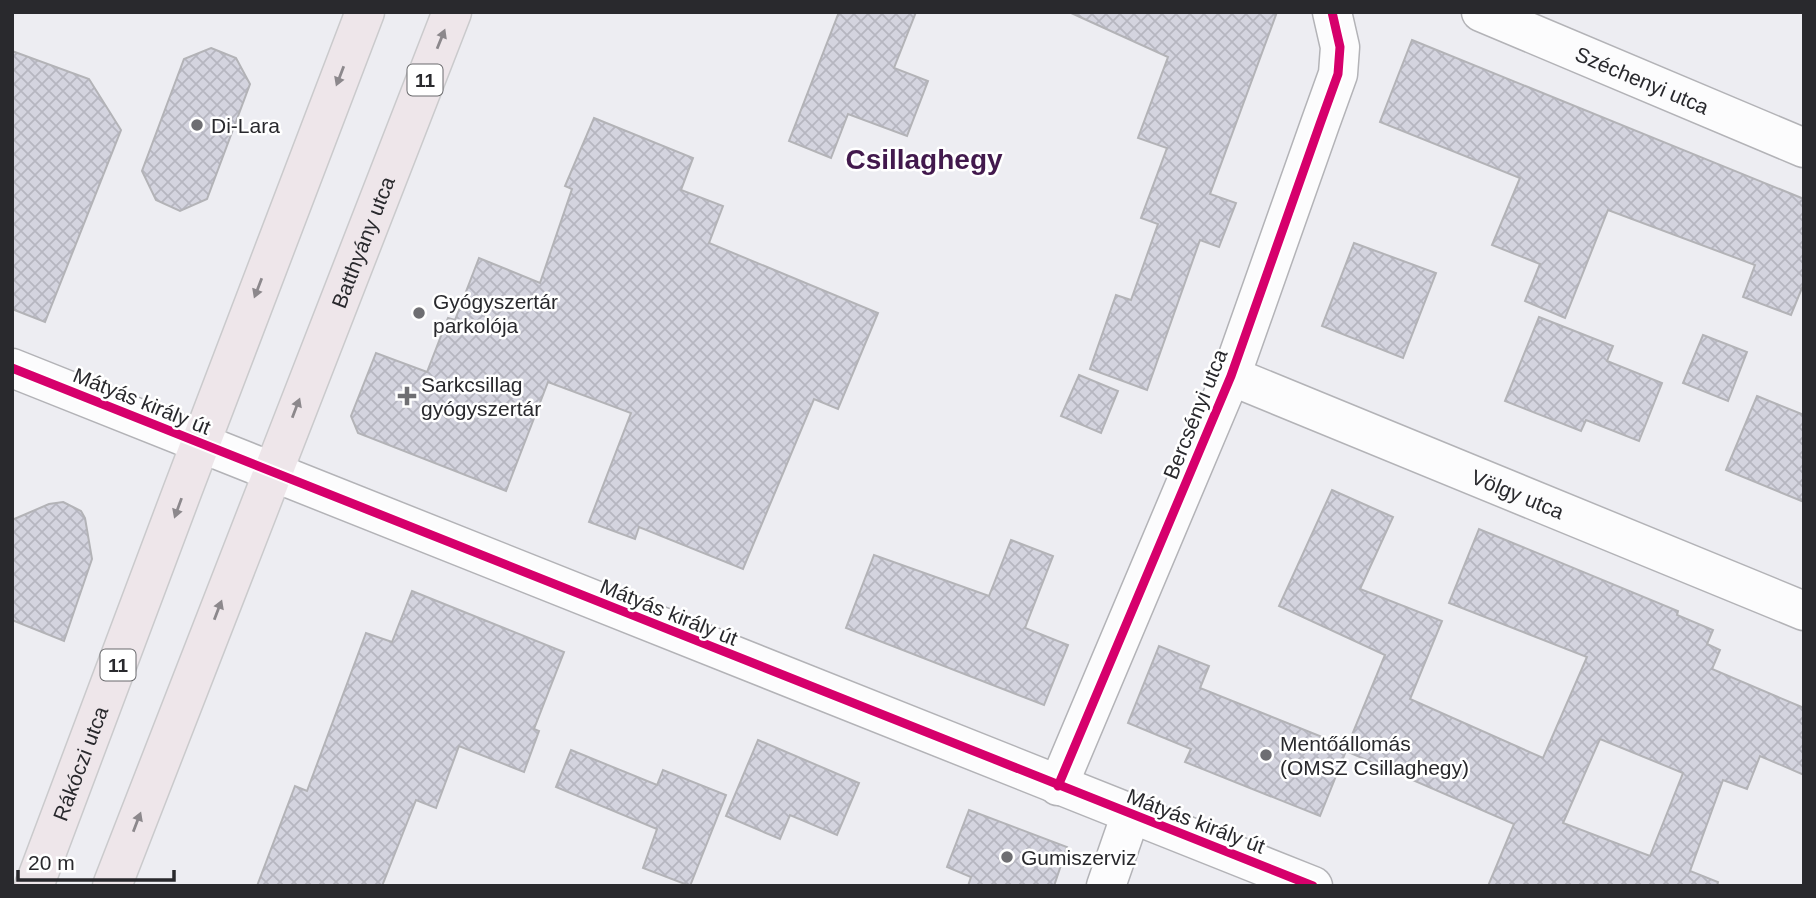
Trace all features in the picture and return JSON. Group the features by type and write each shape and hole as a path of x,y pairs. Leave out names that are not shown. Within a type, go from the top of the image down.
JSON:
{"main road":[{"name":"11","path":"201,444 365,12"},
{"name":"Batthyány utca","path":"272,472 452,12"},
{"name":"Rákóczi utca","path":"34,886 201,444"},
{"name":"11","path":"112,886 272,472"}],"street":[{"name":"Széchenyi utca","path":"1481,12 1804,148"},
{"name":"Bercsényi utca","path":"1058,786 1231,376 1338,74 1335,21"},
{"name":"Mátyás király út","path":"12,369 1313,886"},
{"name":"Völgy utca","path":"1231,376 1804,611"},
{"path":"1107,886 1131,814"}],"building":[{"path":"839,12 916,12 894,68 928,81 907,136 848,114 831,158 789,141"},
{"path":"1069,12 1277,12 1210,194 1236,203 1219,247 1200,240 1147,390 1090,369 1116,295 1131,300 1158,224 1141,218 1167,148 1138,138 1168,57"},
{"path":"1412,40 1804,199 1804,283 1791,315 1743,297 1755,265 1608,210 1565,318 1525,301 1540,264 1492,245 1520,178 1380,122"},
{"path":"211,48 236,58 250,84 207,199 180,211 156,200 142,171 184,59"},
{"path":"12,51 89,79 121,130 45,322 12,309"},
{"path":"594,118 693,158 681,190 723,206 709,243 878,313 838,409 814,399 743,569 639,527 635,539 589,522 631,413 548,382 506,491 358,433 351,416 376,353 427,372 448,318 455,320 479,258 540,283 572,189 565,186"},
{"path":"1354,243 1436,273 1403,358 1322,326"},
{"path":"1539,317 1613,346 1607,361 1662,383 1639,441 1586,420 1581,431 1505,401"},
{"path":"1703,335 1747,352 1728,401 1683,383"},
{"path":"1079,375 1118,391 1101,433 1061,416"},
{"path":"1757,396 1804,415 1804,502 1726,470"},
{"path":"1332,490 1393,517 1360,589 1442,621 1410,699 1543,758 1587,657 1449,603 1479,529 1678,611 1677,615 1713,630 1707,644 1720,650 1712,669 1804,708 1804,775 1760,756 1747,789 1723,780 1690,871 1718,882 1717,886 1488,886 1514,824 1346,751 1320,816 1185,762 1191,749 1128,723 1159,646 1209,666 1200,688 1347,747 1385,655 1279,606","holes":["1600,739 1683,773 1650,856 1563,823"]},
{"path":"63,502 81,511 85,518 92,559 64,641 12,620 12,520 49,504"},
{"path":"1011,540 1053,556 1025,628 1068,645 1044,705 846,628 874,555 989,596"},
{"path":"412,591 564,652 534,729 539,731 524,772 459,746 436,808 416,800 382,886 257,886 295,786 307,791 366,633 392,642"},
{"path":"758,740 859,783 837,835 790,815 780,839 726,816"},
{"path":"571,750 657,785 663,770 726,795 690,886 643,868 657,829 556,787"},
{"name":"Gumiszerviz","path":"969,810 1067,847 1054,886 968,886 971,877 947,867"}],"cycle path":[{"path":"1058,786 1231,376 1338,74 1340,47 1332,12"},
{"path":"12,368 1313,886"}],"place":[{"name":"Di-Lara","path":"197,125"},
{"name":"Gyógyszertár parkolója","path":"419,313"},
{"name":"Sarkcsillag gyógyszertár","path":"407,396"},
{"name":"Mentőállomás (OMSZ Csillaghegy)","path":"1266,755"},
{"name":"Gumiszerviz","path":"1007,857"}],"district":[{"name":"Csillaghegy","path":"924,159"}]}
